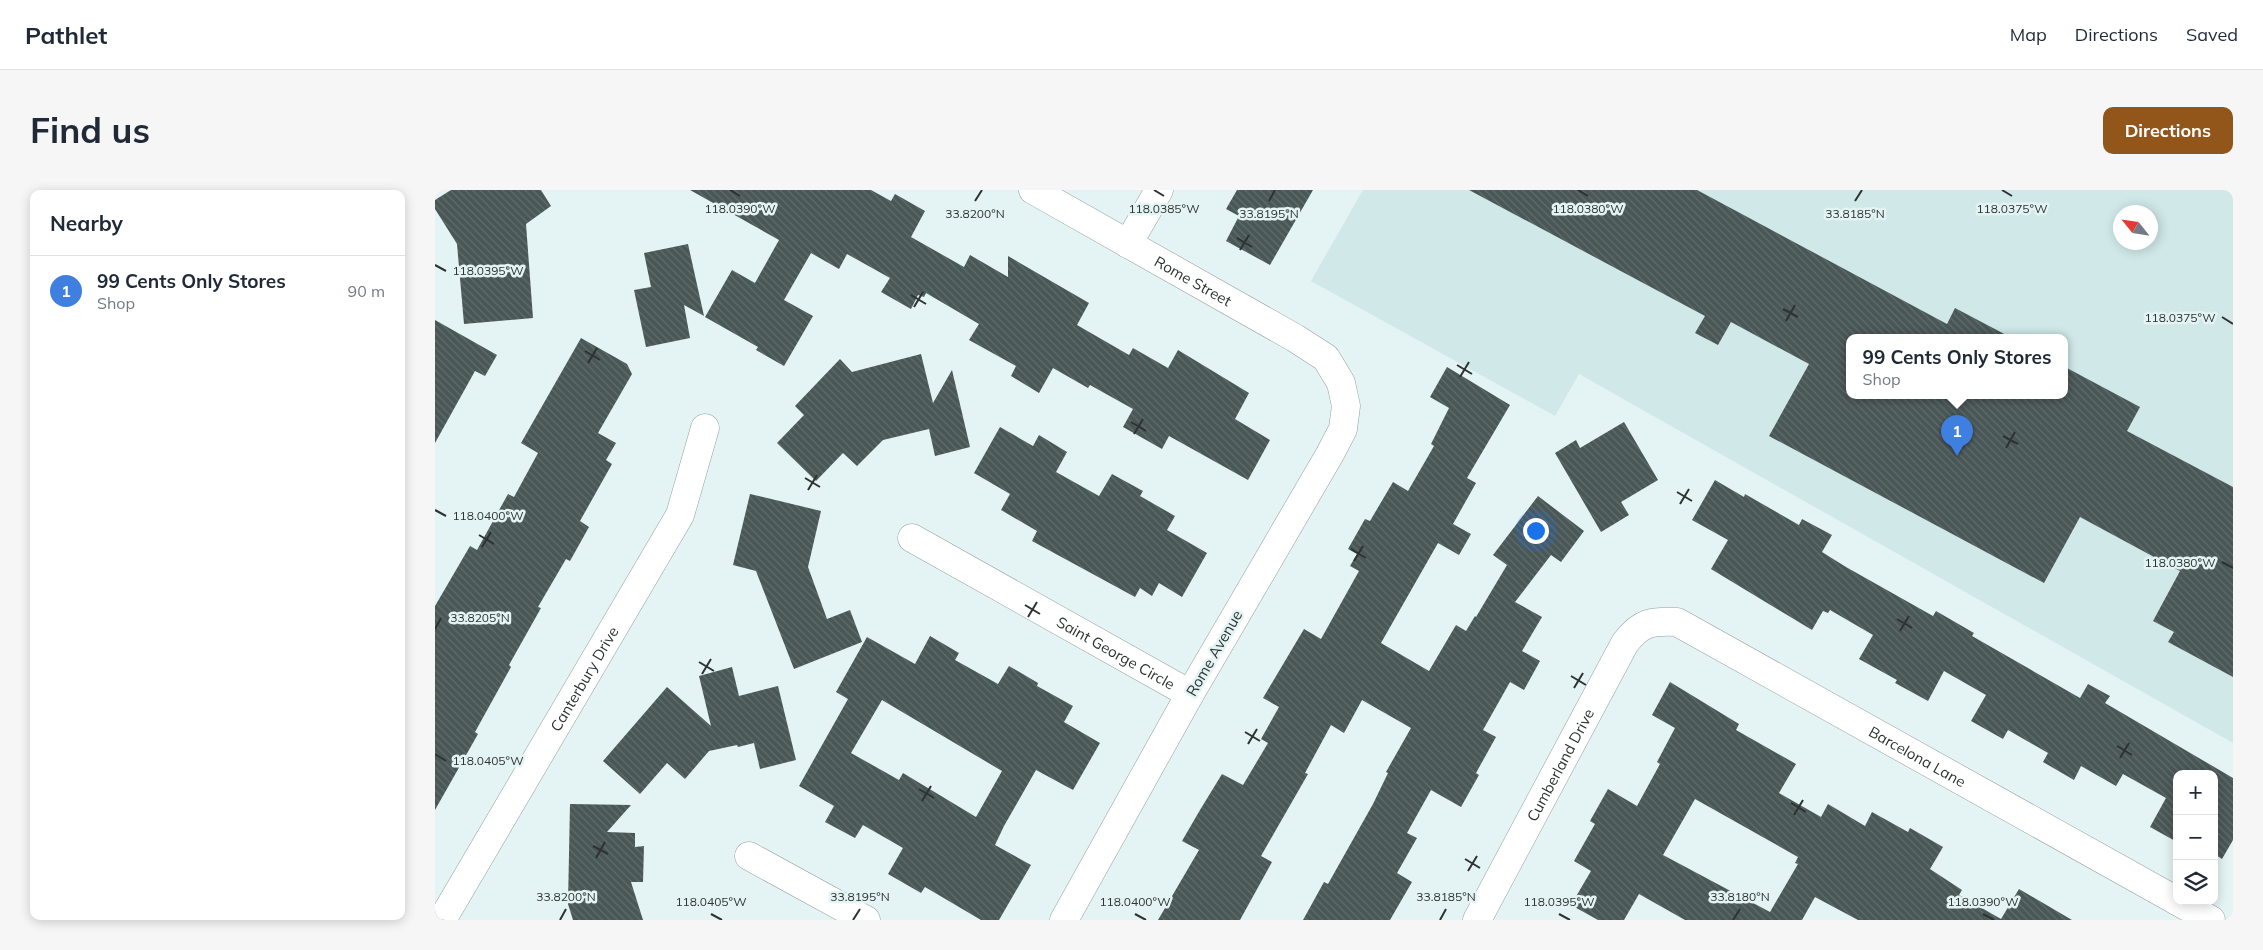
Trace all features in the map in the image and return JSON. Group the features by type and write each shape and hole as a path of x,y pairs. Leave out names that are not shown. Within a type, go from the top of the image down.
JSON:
{"street":[{"name":"Rome Street","path":"1033,190 1311,348 1326,358 1341,383"},
{"path":"1128,244 1159,190"},
{"name":"Rome Avenue","path":"1064,920 1190,694 1343,429 1346,406 1341,383"},
{"name":"Canterbury Drive","path":"441,920 680,515 705,428"},
{"name":"Saint George Circle","path":"912,538 1190,694"},
{"name":"Barcelona Lane","path":"1655,621 1677,622 2173,899"},
{"name":"Cumberland Drive","path":"1487,917 1625,643 1637,628 1655,621"},
{"path":"749,856 866,920"},
{"name":"Barcelona Lane","path":"2184,905 2211,920"}],"shaded area":[{"path":"1363,190 2233,190 2233,743 1579,374 1555,416 1311,281"}],"building":[{"path":"451,190 541,190 551,206 526,224 533,318 464,324 457,244 435,209 435,200"},
{"path":"690,190 871,190 891,201 895,194 925,211 911,237 964,267 970,255 1008,277 1008,256 1089,303 1077,325 1129,355 1133,348 1168,368 1178,350 1249,393 1235,419 1270,440 1248,480 1169,436 1162,449 1123,427 1133,409 1090,385 1088,388 1053,368 1039,393 1011,376 1016,366 969,340 979,324 926,293 924,297 918,295 911,309 881,292 890,278 847,254 839,269 811,253 784,300 813,316 784,366 756,350 758,347 705,317 732,270 755,283 779,240"},
{"path":"1237,190 1313,190 1270,265 1226,241 1239,216 1226,209"},
{"path":"1469,190 1697,190 1947,324 1955,308 2004,334 1846,334 1846,399 2068,399 2068,369 2140,407 2127,431 2233,487 2233,677 2168,642 2174,632 2153,621 2180,571 2080,517 2044,583 1769,436 1809,364 1731,322 1718,345 1695,333 1705,316"},
{"path":"688,244 704,316 684,305 690,338 646,347 634,290 651,287 644,253"},
{"path":"435,320 497,355 485,376 475,371 435,443"},
{"path":"581,338 627,364 632,374 598,433 616,443 606,460 612,464 580,521 589,527 570,561 566,559 538,607 541,608 475,732 478,734 435,810 435,606 470,546 477,550 508,494 514,497 538,453 521,443"},
{"path":"921,354 933,403 952,370 970,447 935,456 929,429 883,440 857,466 843,453 816,481 777,443 804,415 795,406 840,359 852,372"},
{"path":"1447,367 1510,405 1467,478 1476,483 1453,524 1471,534 1459,555 1438,543 1381,643 1429,671 1456,625 1466,631 1476,617 1507,565 1493,555 1538,496 1584,531 1561,562 1551,555 1515,602 1542,617 1522,651 1540,661 1524,690 1510,682 1483,730 1496,737 1476,773 1479,775 1461,807 1431,790 1407,833 1417,838 1397,873 1412,882 1390,920 1303,920 1324,882 1328,884 1373,804 1388,773 1386,772 1411,728 1362,700 1344,733 1331,725 1305,773 1308,774 1261,856 1272,862 1240,920 1158,920 1199,850 1182,841 1222,774 1243,785 1268,743 1261,739 1279,707 1263,698 1304,629 1321,639 1359,571 1350,566 1357,554 1348,549 1365,519 1370,521 1393,482 1408,491 1434,446 1431,444 1449,408 1430,397"},
{"path":"1624,422 1658,480 1621,502 1629,515 1601,532 1555,453 1576,440 1580,448"},
{"path":"1000,427 1033,446 1039,435 1067,452 1056,472 1099,496 1112,474 1143,491 1140,496 1175,516 1167,530 1207,553 1182,597 1159,583 1152,596 1140,588 1135,597 1032,541 1037,531 1001,510 1010,494 974,473"},
{"path":"1715,480 1744,497 1745,494 1799,525 1802,519 1832,535 1822,552 1933,616 1936,611 1974,633 1972,636 2080,698 2088,684 2110,696 2105,703 2233,778 2233,840 2222,859 2218,856 2218,770 2173,770 2173,840 2150,827 2166,798 2123,774 2116,786 2081,766 2074,780 2043,762 2048,753 2008,730 2003,739 1971,721 1986,695 1944,671 1928,701 1895,683 1897,680 1859,659 1873,635 1830,610 1828,613 1823,611 1812,630 1711,569 1728,540 1692,520"},
{"path":"750,494 821,511 808,567 827,619 850,610 862,642 794,669 756,571 733,565"},
{"path":"930,636 959,653 955,660 998,684 1009,666 1038,683 1037,686 1073,706 1064,722 1100,743 1073,790 1036,770 1004,826 995,845 1031,865 999,920 981,920 925,887 921,893 888,874 903,848 863,825 855,838 825,822 834,806 799,786 848,699 836,692 867,637 915,664","holes":["882,700 1002,771 976,817 903,773 899,780 851,753"]},
{"path":"732,667 739,696 778,686 796,760 760,769 754,743 709,751 685,779 667,763 640,794 603,761 667,687 711,726 699,676"},
{"path":"1670,682 1739,724 1736,730 1796,764 1779,793 1821,817 1828,804 1865,826 1872,812 1908,832 1910,828 1943,847 1930,869 1962,890 1959,895 2001,919 2019,889 2072,920 1858,920 1815,897 1802,920 1685,920 1639,894 1624,920 1598,920 1571,905 1591,871 1574,861 1595,824 1590,821 1608,789 1637,806 1660,764 1657,762 1675,728 1652,715","holes":["1695,799 1798,857 1795,863 1798,864 1770,912 1663,855"]},
{"path":"570,804 631,805 607,832 635,833 635,847 644,846 643,882 631,882 643,920 573,920 568,904"}],"place":[{"name":"99 Cents Only Stores","path":"1957,456"}]}
